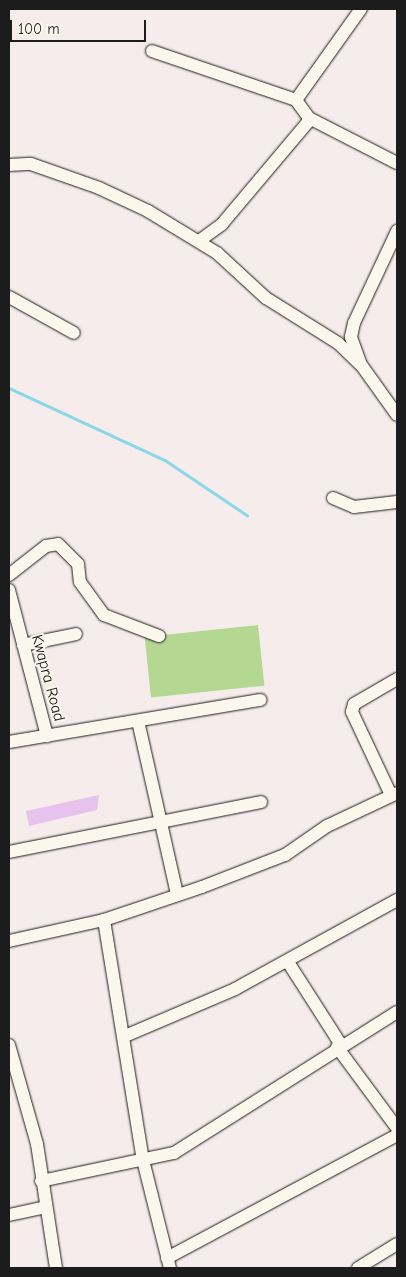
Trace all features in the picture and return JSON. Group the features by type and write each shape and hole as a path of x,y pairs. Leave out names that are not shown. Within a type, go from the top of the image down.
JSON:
{"street":[{"path":"296,100 361,9"},
{"path":"152,51 296,100 310,118 397,162"},
{"path":"199,241 222,224 310,118"},
{"path":"9,165 31,164 99,188 217,252 260,294 315,326 362,366 397,415"},
{"path":"217,252 222,224"},
{"path":"362,366 351,337 354,323 397,231"},
{"path":"9,297 74,333"},
{"path":"333,498 354,507 397,502"},
{"path":"9,575 46,546 58,544 78,564 80,582 104,614 159,636"},
{"name":"Kwapra Road","path":"9,590 47,736 9,742"},
{"path":"23,645 76,634"},
{"path":"9,941 104,920 285,855 326,826 394,794 352,712 354,704 397,679"},
{"path":"47,736 261,700"},
{"path":"138,722 178,894"},
{"path":"9,852 162,824 261,802"},
{"path":"125,1036 288,962 397,900"},
{"path":"104,920 125,1036 143,1160 168,1263 397,1135"},
{"path":"288,962 339,1046 396,1120"},
{"path":"41,1181 174,1153 339,1046 397,1012"},
{"path":"9,1045 12,1080 37,1144 43,1208 56,1268"},
{"path":"9,1216 43,1208"},
{"path":"358,1268 397,1244"}],"green space":[{"path":"258,625 264,686 151,698 145,637"}],"building":[{"path":"99,795 97,810 29,826 26,811"}],"waterway":[{"path":"9,388 165,460 247,515"}]}
